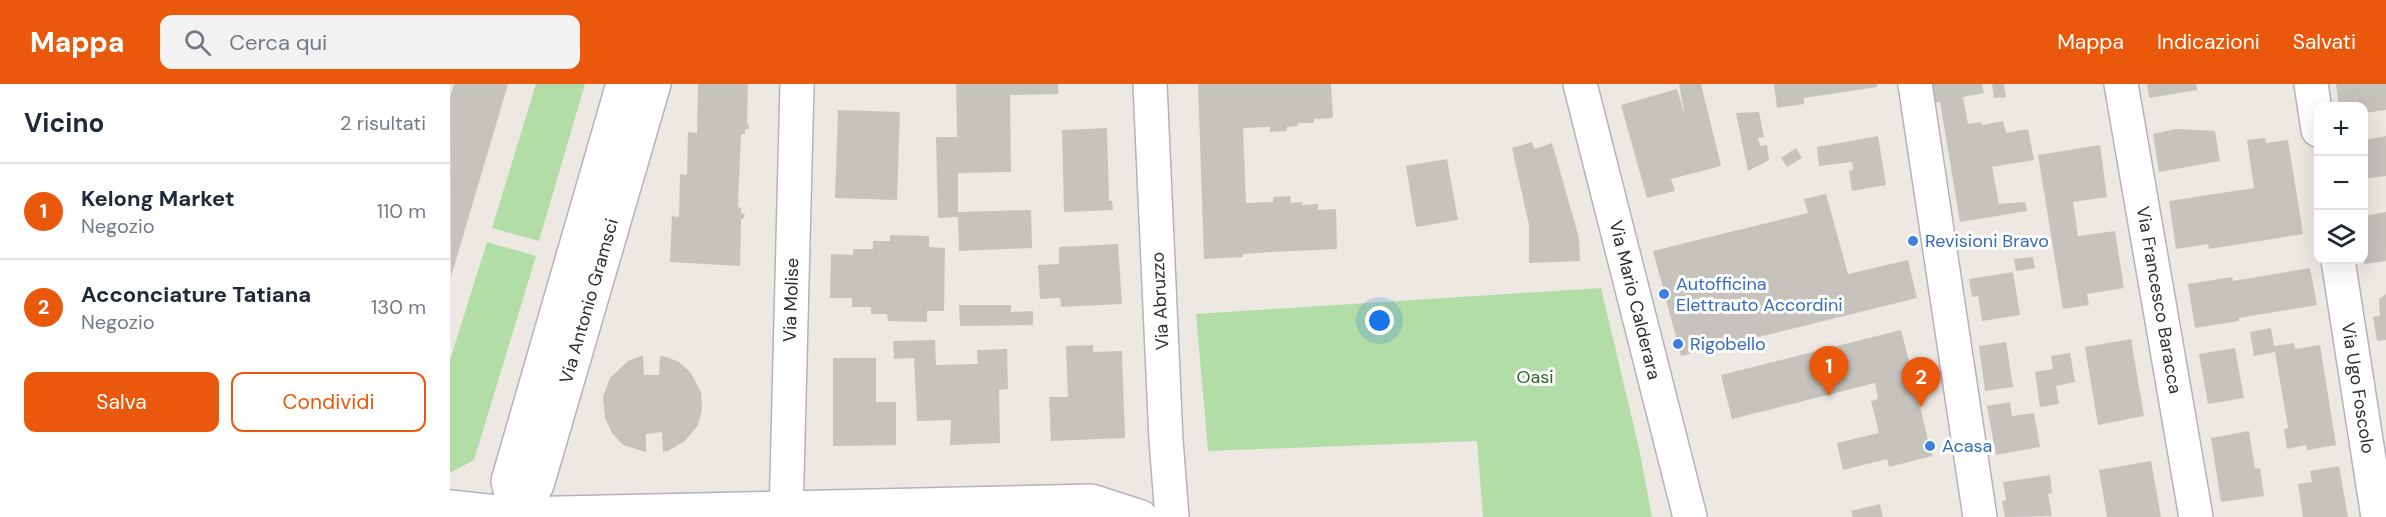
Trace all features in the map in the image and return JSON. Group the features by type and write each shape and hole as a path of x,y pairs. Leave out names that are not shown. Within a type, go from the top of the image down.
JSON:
{"street":[{"name":"Via Antonio Gramsci","path":"516,516 508,481 623,84"},
{"name":"Via Antonio Gramsci","path":"516,516 537,485 654,84"},
{"name":"Via Molise","path":"786,513 797,84"},
{"name":"Via Abruzzo","path":"1150,84 1166,440 1172,517"},
{"name":"Via Mario Calderara","path":"1580,84 1690,517"},
{"path":"1915,84 1980,517"},
{"name":"Via Francesco Baracca","path":"2121,84 2196,517"},
{"path":"2311,84 2314,102"},
{"name":"Via Ugo Foscolo","path":"2339,264 2378,517"},
{"path":"450,507 516,516 786,513 1091,501 1141,517"}],"green space":[{"path":"536,84 585,84 539,241 492,228"},
{"path":"487,242 536,256 474,460 450,473 450,360"},
{"name":"Oasi","path":"1601,288 1639,448 1652,517 1483,517 1477,441 1208,451 1196,314"}],"building":[{"path":"454,84 508,84 451,277 450,97"},
{"path":"698,84 748,84 747,124 749,129 745,129 745,134 741,134 738,207 745,215 741,219 740,266 670,262 672,216 679,217 680,174 687,175 688,132 697,133"},
{"path":"956,84 1058,84 1058,94 1010,95 1011,172 958,173 958,212 1031,210 1032,248 959,251 958,217 938,218 936,137 957,137"},
{"path":"1198,84 1331,84 1333,118 1314,119 1314,123 1298,123 1298,126 1287,127 1287,131 1270,132 1270,127 1243,128 1246,203 1273,202 1273,197 1290,196 1291,203 1318,204 1318,210 1336,209 1337,249 1243,254 1243,257 1204,259"},
{"path":"1679,84 1701,84 1721,166 1671,179 1675,191 1647,198 1621,105 1677,89 1685,116"},
{"path":"1774,84 1877,84 1877,87 1804,98 1804,104 1777,108"},
{"path":"1932,84 1982,84 1984,93 1963,97 1968,124 1981,122 1982,125 2003,121 2006,133 2028,129 2034,160 1992,167 1999,204 2025,202 2027,211 1960,222 1940,102 1935,103"},
{"path":"1992,84 2004,84 2006,97 1994,98"},
{"path":"2147,84 2196,84 2197,90 2149,98"},
{"path":"2336,84 2386,84 2386,110 2368,112 2368,102 2338,102"},
{"path":"838,110 900,112 897,200 835,198"},
{"path":"1759,112 1764,137 1758,138 1760,146 1767,145 1769,160 1748,171 1736,113"},
{"path":"1107,128 1109,201 1112,201 1113,210 1064,212 1062,130"},
{"path":"2176,129 2215,131 2220,161 2159,172 2153,134"},
{"path":"1878,136 1886,185 1852,191 1849,171 1853,170 1852,162 1819,166 1817,147"},
{"path":"2386,136 2386,176 2368,178 2368,139"},
{"path":"2265,138 2266,143 2288,140 2303,234 2209,249 2208,244 2176,249 2169,201 2254,188 2247,140"},
{"path":"1532,142 1534,149 1552,143 1579,238 1580,261 1529,263 1529,225 1512,148"},
{"path":"2100,145 2107,197 2073,202 2078,236 2115,231 2124,288 2087,294 2089,305 2063,309 2038,155"},
{"path":"1796,148 1802,158 1787,167 1781,158"},
{"path":"1447,159 1458,220 1416,227 1406,166"},
{"path":"1826,194 1848,274 1908,260 1917,298 1681,356 1653,251 1808,213 1804,199"},
{"path":"2386,212 2386,261 2368,263 2368,215"},
{"path":"890,235 929,236 929,247 945,248 944,311 927,311 927,322 888,321 887,314 871,314 871,307 852,307 852,298 830,298 831,254 853,255 853,249 873,249 873,241 890,241"},
{"path":"1118,244 1122,304 1061,307 1060,298 1040,299 1038,265 1059,264 1059,247"},
{"path":"2033,257 2035,268 2016,271 2014,259"},
{"path":"2310,268 2317,305 2195,328 2188,284 2232,277 2233,281"},
{"path":"2013,272 2020,315 1982,321 1978,296 1972,297 1969,279"},
{"path":"2386,294 2386,340 2377,341 2373,317 2380,316 2379,299"},
{"path":"959,305 1011,305 1011,312 1033,311 1033,325 960,326"},
{"path":"2271,328 2274,346 2294,343 2295,349 2320,345 2336,445 2307,450 2306,445 2287,449 2284,429 2288,428 2275,352 2254,356 2250,332"},
{"path":"1901,330 1911,369 1917,368 1923,389 1916,390 1932,456 1889,467 1887,459 1843,470 1837,443 1879,433 1871,401 1878,399 1875,383 1732,419 1721,375"},
{"path":"2131,339 2144,416 2098,425 2085,347"},
{"path":"935,340 936,365 978,364 977,350 1007,349 1008,389 999,390 1000,443 950,445 951,420 917,421 914,358 894,359 893,341"},
{"path":"2006,342 2013,387 1985,391 1979,346"},
{"path":"1093,345 1093,352 1122,351 1125,438 1051,441 1049,397 1068,397 1066,346"},
{"path":"2235,348 2244,398 2208,404 2199,354"},
{"path":"2070,353 2075,382 2056,386 2059,404 2040,407 2035,372 2053,369 2051,356"},
{"path":"643,355 644,375 659,375 660,356 667,357 679,362 690,372 701,392 702,410 698,425 685,441 668,451 663,452 662,432 646,434 646,452 623,445 612,433 605,418 603,397 610,378 628,361"},
{"path":"833,358 876,358 876,402 896,402 896,445 833,446"},
{"path":"2010,402 2012,416 2034,413 2040,447 1996,455 1987,406"},
{"path":"2249,431 2255,469 2260,468 2264,496 2221,502 2211,438"},
{"path":"2151,461 2161,517 2107,517 2099,470"},
{"path":"2339,466 2348,517 2303,517 2298,484 2312,482 2310,471"},
{"path":"2050,475 2052,493 2048,494 2052,516 2005,517 2002,501 2006,500 2003,482"},
{"path":"1880,504 1883,517 1853,517 1851,511"}],"place":[{"name":"Revisioni Bravo","path":"1913,241"},
{"name":"Autofficina Elettrauto Accordini","path":"1664,294"},
{"name":"Rigobello","path":"1678,344"},
{"name":"Kelong Market","path":"1829,396"},
{"name":"Acconciature Tatiana","path":"1921,407"},
{"name":"Acasa","path":"1930,446"}]}
